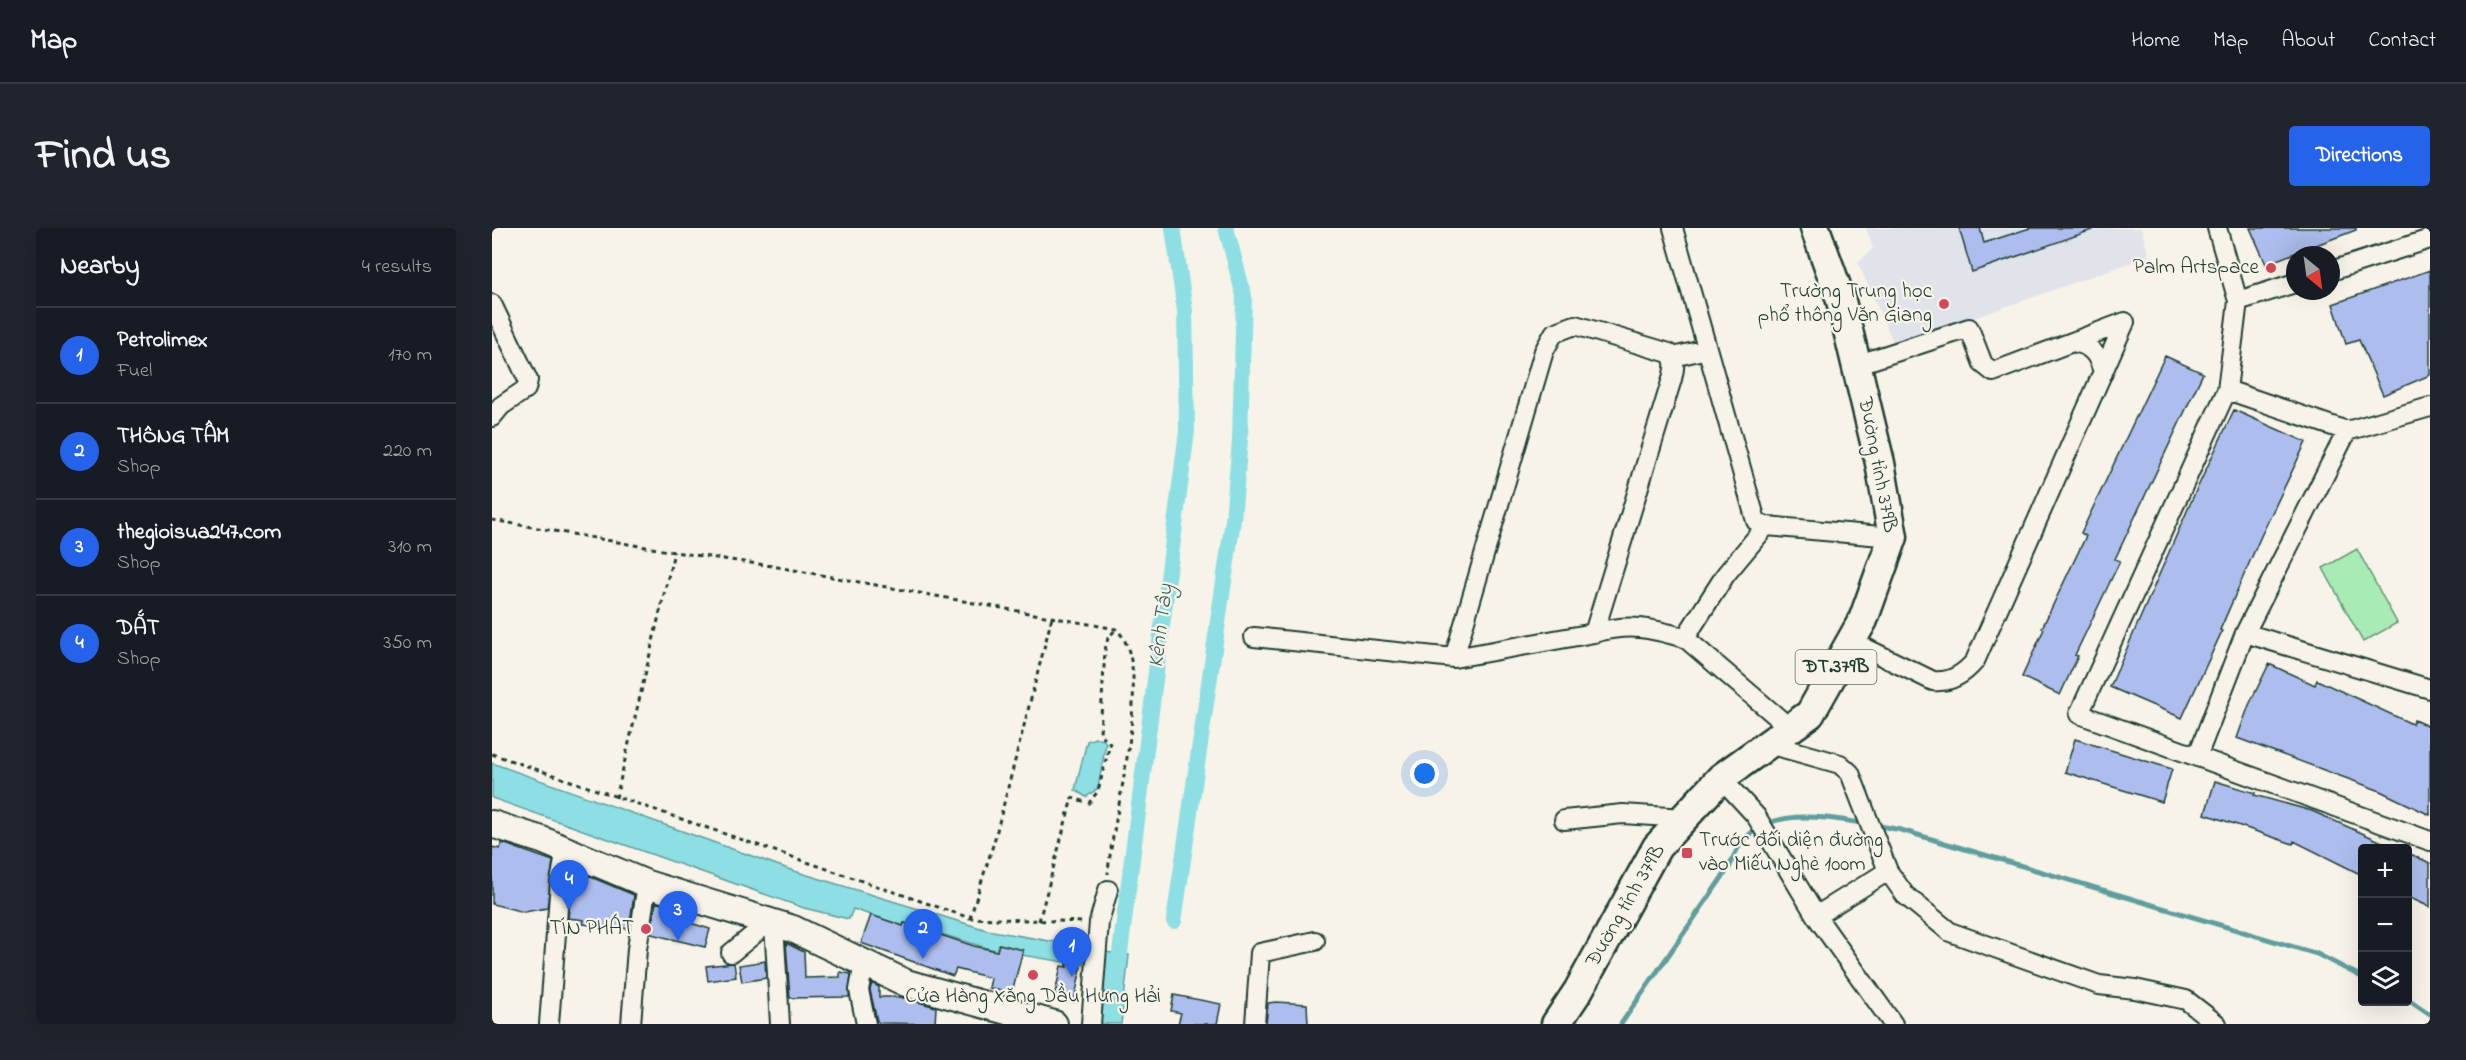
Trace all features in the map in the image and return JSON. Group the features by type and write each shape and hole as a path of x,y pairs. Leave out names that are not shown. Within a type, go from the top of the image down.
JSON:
{"main road":[{"name":"Đường tỉnh 379B","path":"1556,1024 1578,991 1657,847 1722,778 1810,714 1863,620 1893,537 1880,463 1840,297 1815,228"},
{"path":"492,824 566,850 647,884 793,929 906,983 1000,1017 1054,1024"}],"street":[{"path":"1673,228 1756,521 1766,526 1893,537"},
{"path":"2217,228 2238,301 2227,390 2079,714 2430,842"},
{"path":"2340,267 2418,237"},
{"path":"2238,301 2286,286"},
{"path":"492,304 528,380 526,389 501,406 497,421"},
{"path":"1851,641 1933,681 1943,682 1967,670 1975,661 2125,322 1993,372 1983,364 1969,328 1856,365"},
{"path":"1454,658 1544,351 1554,333 1575,325 1673,357 1707,348"},
{"path":"2073,342 2092,349 2101,362 2103,373"},
{"path":"1594,633 1672,379 1675,366 1673,357"},
{"path":"2227,390 2347,430 2430,407"},
{"path":"2197,757 2245,633 2347,430"},
{"path":"1685,638 1726,574 1766,526"},
{"path":"1254,637 1454,658 1594,633 1614,627 1645,626 1685,638 1779,736 1840,764 1850,773 1886,866 1905,895 1950,932 2099,985 2135,989 2186,1000 2217,1024"},
{"path":"2245,633 2430,689"},
{"path":"1722,778 1756,816 1816,916 1893,1024"},
{"path":"1564,820 1623,814 1684,818"},
{"path":"549,1024 560,882 566,850"},
{"path":"1816,916 1886,866"},
{"path":"631,1024 637,949 647,884"},
{"path":"1091,1024 1099,922 1108,890"},
{"path":"731,953 772,923"},
{"path":"772,923 780,1024"},
{"path":"1255,1024 1260,953 1315,941"},
{"path":"864,963 859,990 866,1024"}],"path":[{"path":"492,520 674,552 772,566 1116,629 1129,649 1135,695 1110,858 1108,890"},
{"path":"616,798 674,552"},
{"path":"970,918 994,843 1052,617"},
{"path":"1039,921 1072,798 1089,803 1098,791 1110,744 1100,733 1105,650 1108,638 1116,629"},
{"path":"492,754 970,918 1099,922"}],"shaded area":[{"name":"Trường Trung học phổ thông Văn Giang","path":"1866,228 2141,228 2149,256 1895,346 1858,263 1873,248"}],"green space":[{"path":"2357,549 2397,623 2363,642 2323,568"}],"water":[{"path":"1095,738 1104,740 1106,743 1098,788 1086,797 1075,790 1087,741"},
{"path":"492,763 791,870 987,930 1072,945 1072,952 1085,954 1083,965 997,951 905,923 903,926 853,909 849,919 804,908 492,798"},
{"path":"1105,952 1129,955 1121,1024 1094,1024"}],"building":[{"path":"1959,228 1980,228 1984,243 2030,228 2092,228 2092,230 1972,272"},
{"path":"2250,228 2356,228 2356,230 2314,246 2286,246 2286,256 2266,264"},
{"path":"2430,270 2430,375 2383,395 2359,340 2346,344 2333,304"},
{"path":"2165,356 2203,373 2115,559 2120,561 2075,655 2078,656 2060,695 2022,677 2044,629 2042,628 2086,536 2081,533"},
{"path":"2234,410 2306,442 2261,536 2220,630 2222,631 2182,718 2110,687"},
{"path":"2269,664 2315,685 2317,680 2412,724 2414,720 2430,727 2430,815 2378,790 2237,738 2249,705"},
{"path":"2075,739 2172,769 2162,802 2065,772"},
{"path":"2215,781 2255,793 2254,795 2312,811 2387,844 2358,844 2358,873 2294,841 2293,844 2205,814"},
{"path":"502,843 553,861 547,908 524,912 492,904 492,847 500,849"},
{"path":"2412,855 2430,863 2430,907 2412,899"},
{"path":"574,870 634,895 629,929 583,924 584,920 568,918"},
{"path":"656,902 687,912 684,921 710,929 705,947 651,934"},
{"path":"871,915 903,926 904,923 974,946 997,951 999,944 1023,950 1012,993 989,988 991,978 956,969 953,976 861,943"},
{"path":"786,943 804,952 805,978 840,977 840,972 851,974 849,997 790,998"},
{"path":"765,961 766,978 742,982 739,965"},
{"path":"734,963 736,977 708,981 706,966"},
{"path":"1067,964 1081,967 1074,1002 1054,998 1061,966 1067,967"},
{"path":"872,983 879,987 879,997 900,997 936,1007 935,1024 880,1023 877,1021 870,990"},
{"path":"1174,995 1221,1004 1217,1024 1178,1024 1181,1013 1171,1011"},
{"path":"1268,1003 1307,1004 1308,1024 1266,1024"}],"waterway":[{"name":"Kênh Tây","path":"1117,976 1187,431 1185,311 1173,228"},
{"path":"1174,921 1233,520 1240,440 1244,296 1226,228"},
{"path":"1621,1024 1730,866 1739,846 1752,832 1768,823 1786,818 1826,818 1866,824"},
{"path":"1875,825 1901,830 2317,954 2358,975"},
{"path":"2412,1002 2430,1014"}],"place":[{"name":"Palm Artspace","path":"2271,268"},
{"name":"Trường Trung học phổ thông Văn Giang","path":"1944,304"},
{"name":"Trước đối diện đường vào Miếu Nghè 100m","path":"1687,853"},
{"name":"DẮT","path":"569,910"},
{"name":"TÍN PHÁT","path":"646,929"},
{"name":"thegioisua247.com","path":"678,941"},
{"name":"THÔNG TÂM","path":"923,959"},
{"name":"Cửa Hàng Xăng Dầu Hưng Hải","path":"1033,975"},
{"name":"Petrolimex","path":"1072,977"}]}
